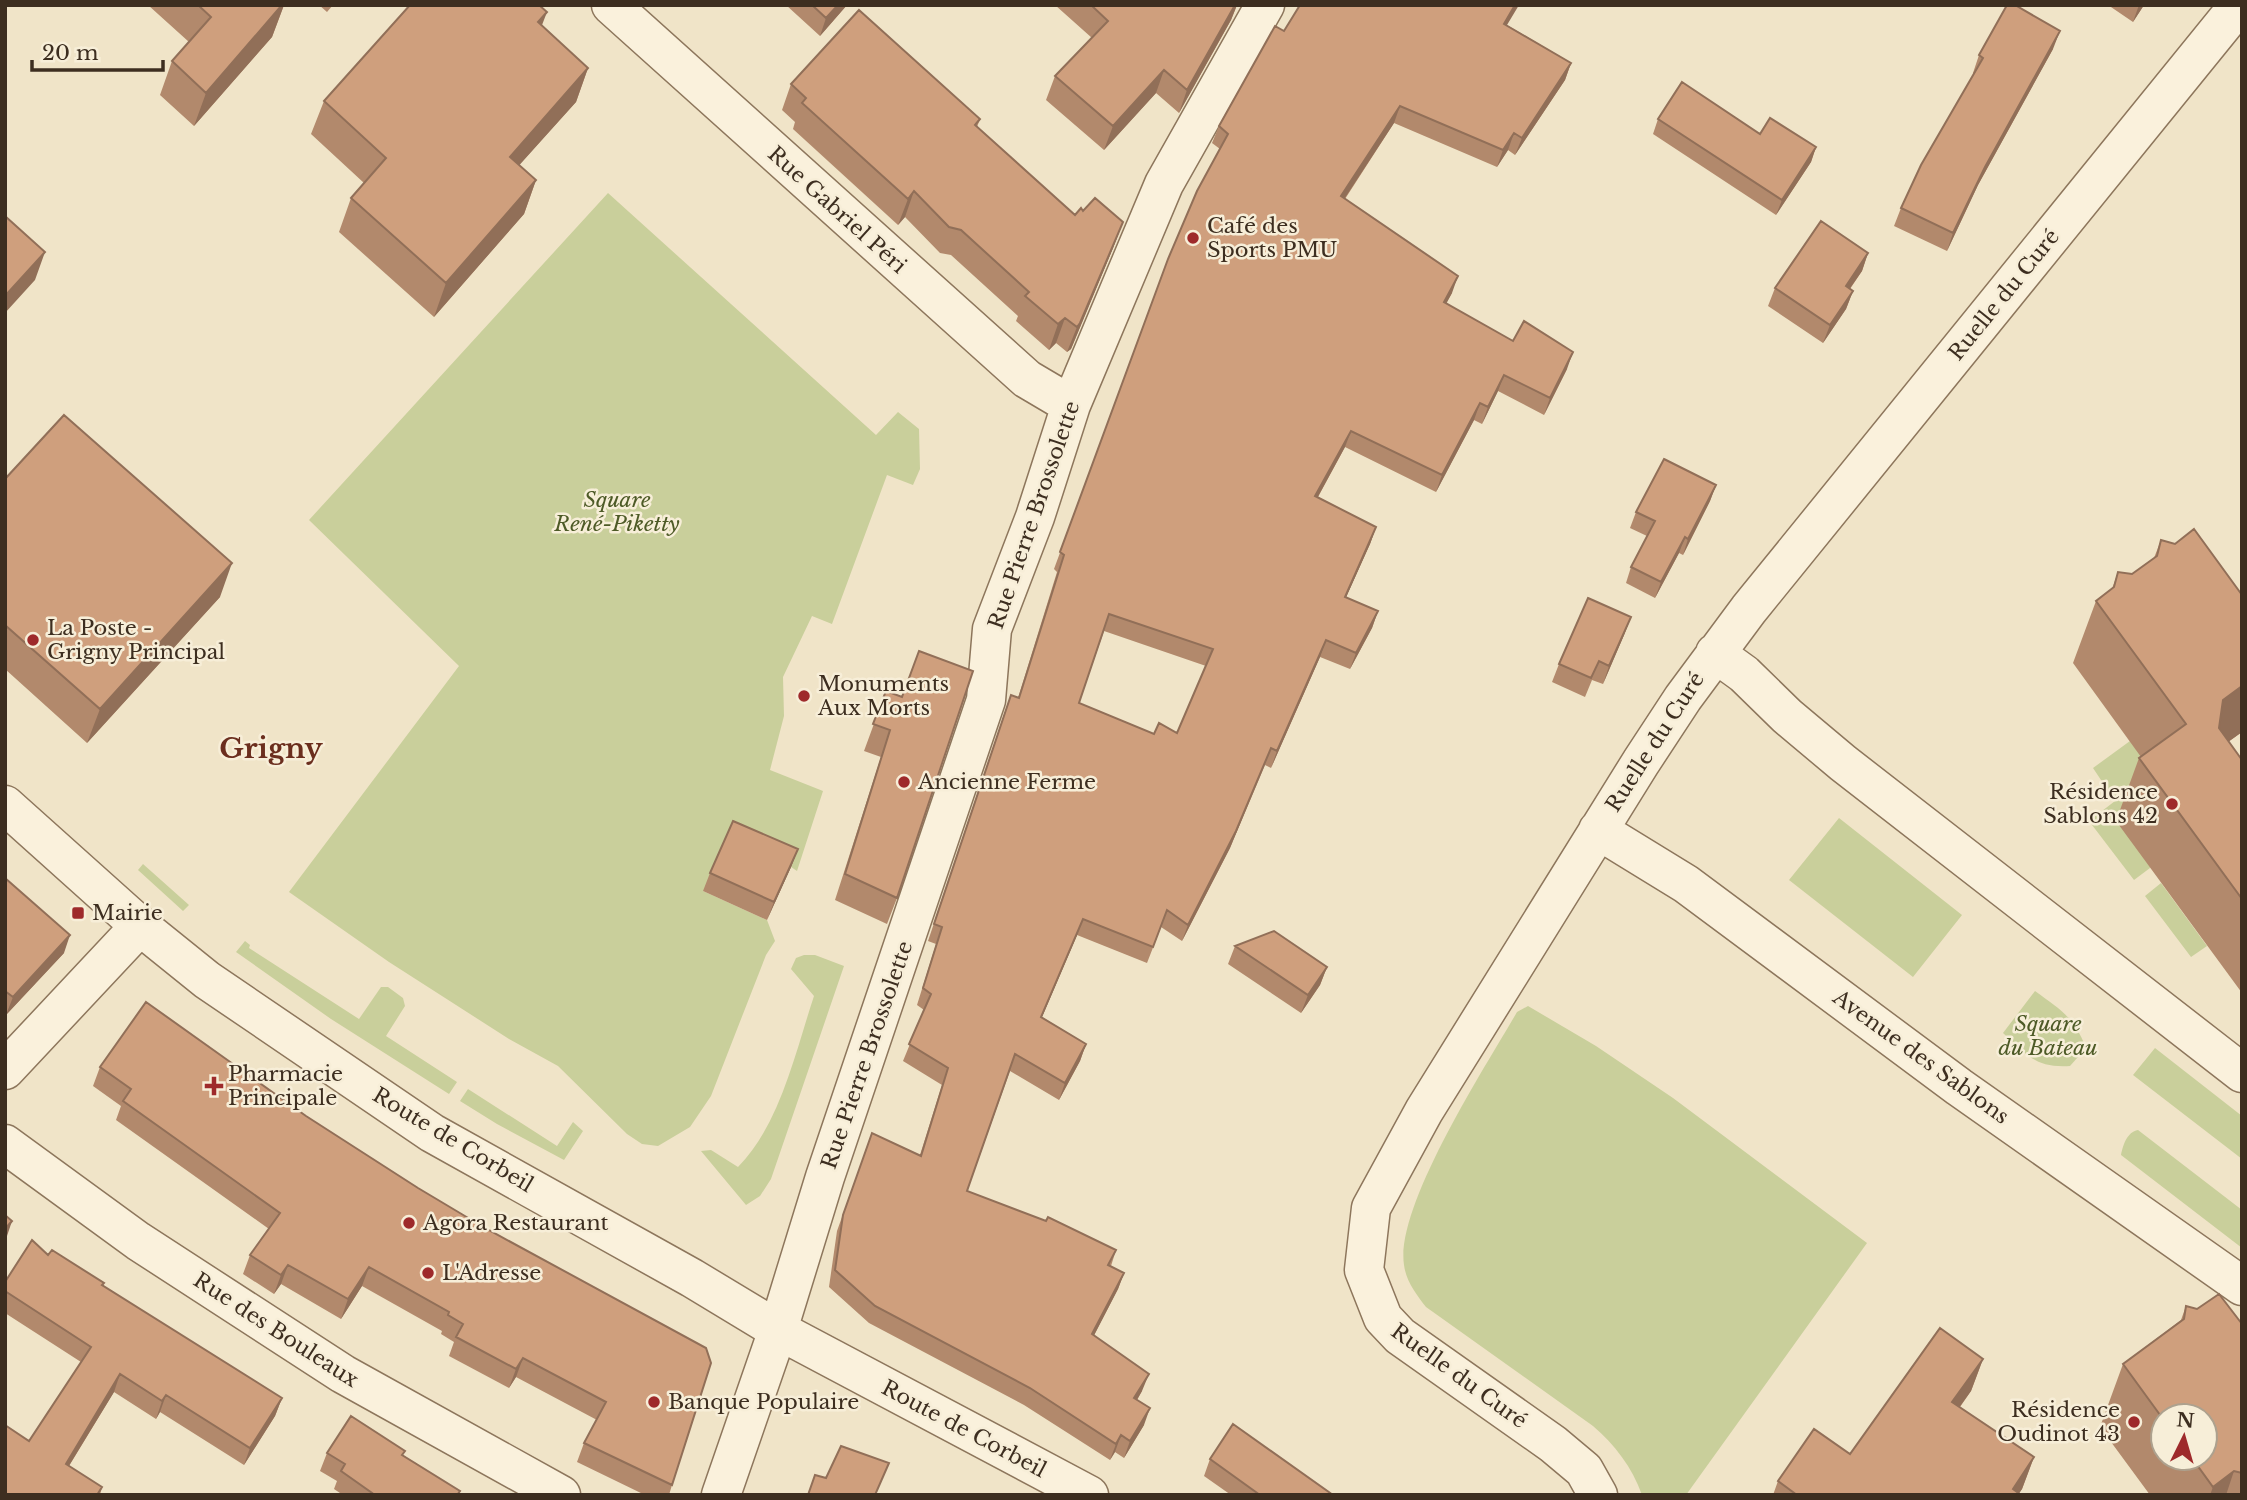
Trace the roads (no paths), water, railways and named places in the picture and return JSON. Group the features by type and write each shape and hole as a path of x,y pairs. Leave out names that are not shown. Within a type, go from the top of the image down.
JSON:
{"street":[{"name":"Rue Gabriel Péri","path":"611,5 1027,379 1071,405"},
{"name":"Rue Pierre Brossolette","path":"721,1495 986,700 992,629 1035,517 1071,405 1164,184 1265,5"},
{"name":"Ruelle du Curé","path":"1598,1495 1584,1470 1553,1444 1399,1336 1382,1318 1364,1270 1371,1208 1424,1111 1598,830 1714,653 2239,5"},
{"path":"1714,653 1744,674 1787,716 1843,763 2242,1073"},
{"name":"Route de Corbeil","path":"5,805 140,926 207,980 432,1133 692,1278 778,1330 1088,1495"},
{"name":"Avenue des Sablons","path":"1598,830 1686,884 1959,1087 2242,1286"},
{"path":"5,1070 140,926"},
{"name":"Rue des Bouleaux","path":"5,1144 138,1241 343,1374 561,1495"}],"place":[{"name":"Café des Sports PMU","path":"1193,238"},
{"name":"La Poste - Grigny Principal","path":"33,640"},
{"name":"Monuments Aux Morts","path":"804,696"},
{"name":"Ancienne Ferme","path":"904,782"},
{"name":"Résidence Sablons 42","path":"2172,804"},
{"name":"Mairie","path":"78,913"},
{"name":"Pharmacie Principale","path":"214,1086"},
{"name":"Agora Restaurant","path":"409,1223"},
{"name":"L'Adresse","path":"428,1273"},
{"name":"Banque Populaire","path":"654,1402"},
{"name":"Résidence Oudinot 43","path":"2134,1422"}],"district":[{"name":"Grigny","path":"271,748"}],"park label":[{"name":"Square René-Piketty","path":"617,512"},
{"name":"Square du Bateau","path":"2048,1036"}]}
